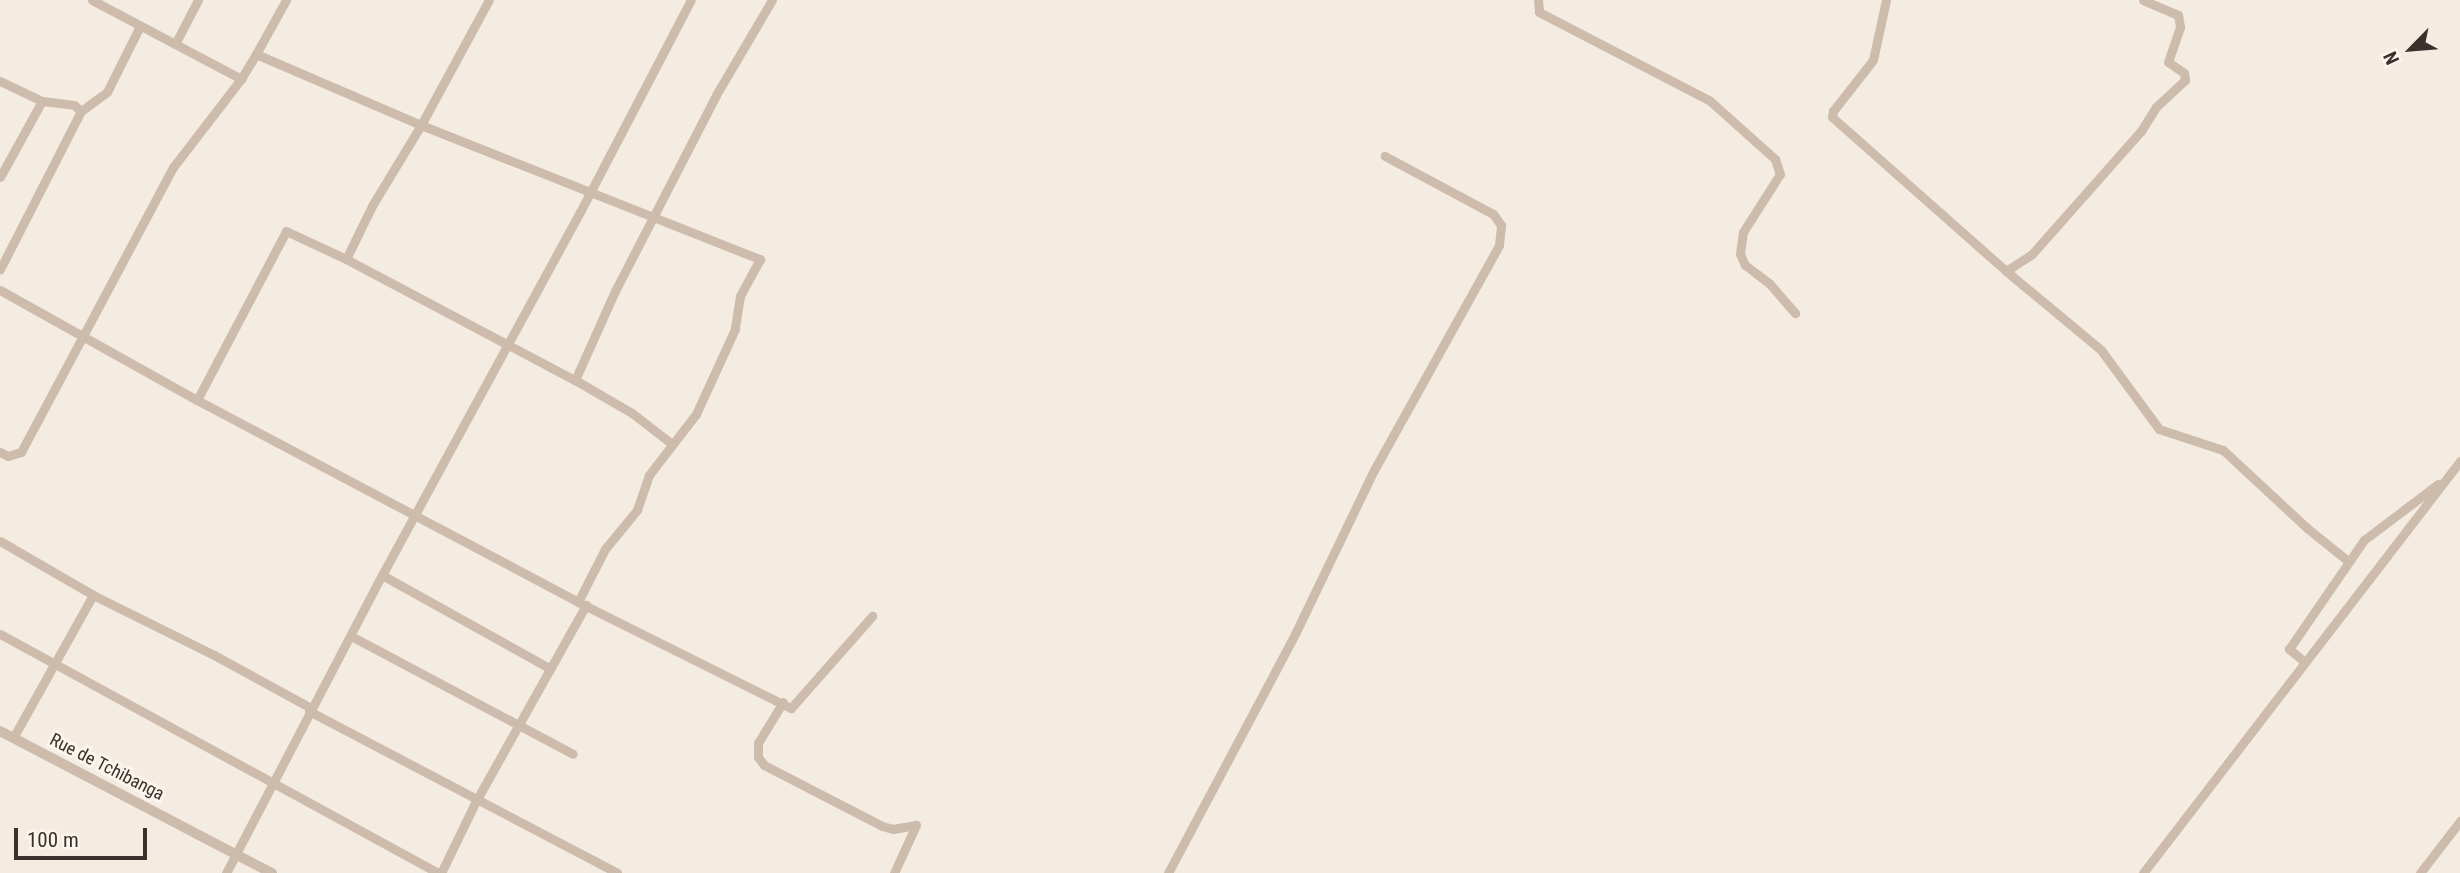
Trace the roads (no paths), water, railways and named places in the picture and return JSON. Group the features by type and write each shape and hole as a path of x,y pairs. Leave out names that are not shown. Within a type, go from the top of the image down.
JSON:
{"street":[{"path":"92,0 241,79"},
{"path":"174,44 198,0"},
{"path":"0,452 9,456 21,452 174,166 241,79 286,0"},
{"path":"346,258 373,204 422,125 489,0"},
{"path":"226,873 310,710 580,212 691,0"},
{"path":"575,380 615,291 655,218 716,95 772,0"},
{"path":"1538,0 1539,12 1709,100 1775,159 1780,174 1743,232 1740,254 1745,265 1769,283 1795,313"},
{"path":"1886,0 1873,60 1833,111 1832,117 2006,271 2101,350 2159,429 2224,450 2307,528 2348,561"},
{"path":"2006,271 2032,254 2141,131 2156,107 2185,79 2184,73 2168,62 2180,27 2178,15 2143,0"},
{"path":"0,269 81,111 107,92 140,26"},
{"path":"0,634 440,873 582,604 599,558 637,510 649,475 696,414 735,329 740,296 761,259 422,125 256,54"},
{"path":"0,80 41,101 74,105 81,111"},
{"path":"0,177 41,101"},
{"path":"1168,873 1295,634 1374,470 1499,245 1501,225 1493,214 1449,187 1385,156"},
{"path":"197,400 286,231 346,258 575,380 632,414 672,444"},
{"path":"0,290 197,400 582,604 791,708 872,616"},
{"path":"2143,873 2460,461"},
{"path":"2305,663 2289,649 2348,561 2376,528 2447,478"},
{"path":"0,541 93,595 214,655 476,801 617,873"},
{"path":"382,575 549,668"},
{"path":"13,738 93,595"},
{"path":"351,636 573,754"},
{"path":"783,702 758,743 758,757 764,765 882,827 893,829 916,825 894,873"},
{"name":"Rue de Tchibanga","path":"0,731 272,873"},
{"path":"2420,873 2460,821"}]}
